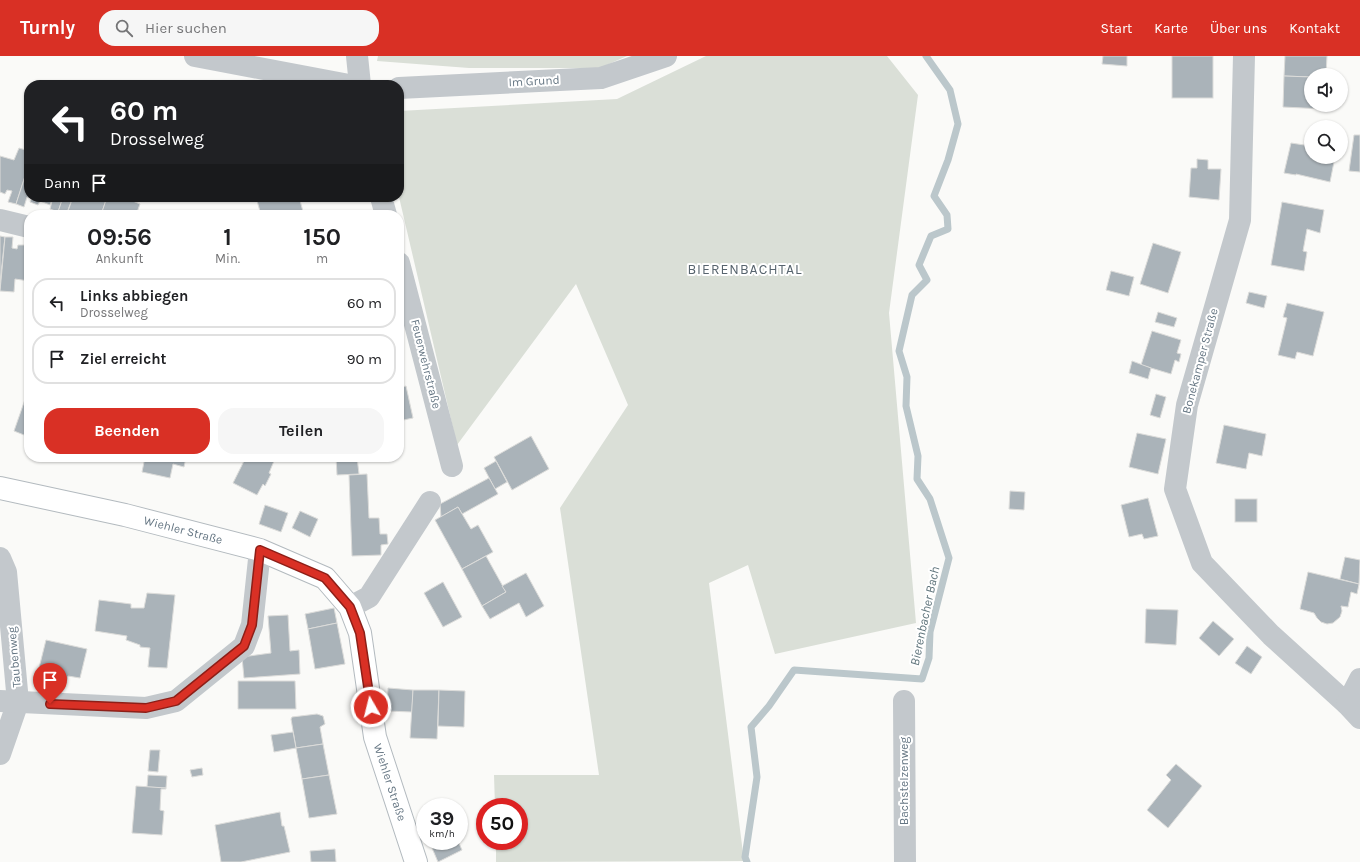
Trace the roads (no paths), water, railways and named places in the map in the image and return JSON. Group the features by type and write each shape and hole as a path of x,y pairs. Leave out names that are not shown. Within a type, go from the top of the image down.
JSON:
{"main road":[{"name":"Wiehler Straße","path":"0,488 125,515 260,550 325,578 350,607 360,633 375,737 416,862"}],"street":[{"path":"195,56 322,80"},
{"path":"357,56 359,80"},
{"name":"Im Grund","path":"404,88 601,78 666,56"},
{"name":"Bonekamper Straße","path":"1244,56 1240,220 1187,405 1175,489 1202,563 1272,635 1354,711"},
{"path":"0,220 24,226"},
{"name":"Feuerwehrstraße","path":"404,282 452,466"},
{"path":"350,607 369,597 430,502"},
{"path":"9,702 146,708 176,701 244,646 252,625 260,550"},
{"name":"Taubenweg","path":"0,558 6,572 9,702 0,754"},
{"path":"1354,711 1360,679"},
{"name":"Bachstelzenweg","path":"904,701 905,862"}],"waterway":[{"name":"Bierenbacher Bach","path":"747,862 745,857 757,777 751,727 769,706 794,670 922,679 929,658 930,632 949,558 930,499 917,479 918,456 906,406 907,377 899,351 912,295 927,280 919,265 931,236 948,229 947,215 934,196 948,160 958,124 950,90 926,56"}],"district":[{"name":"BIERENBACHTAL","path":"745,269"}]}
